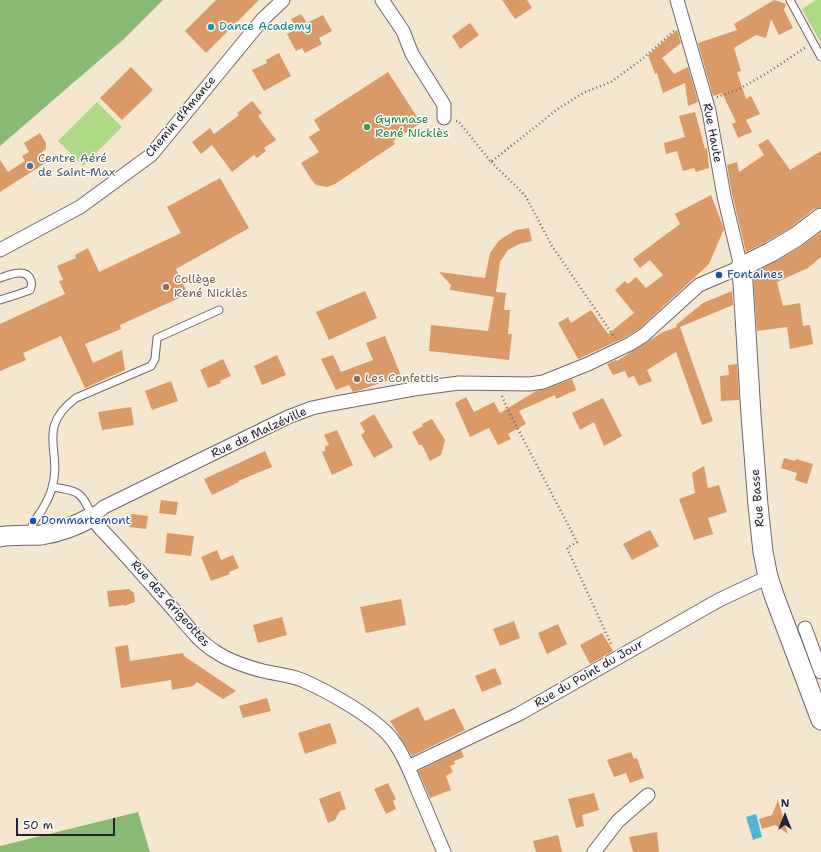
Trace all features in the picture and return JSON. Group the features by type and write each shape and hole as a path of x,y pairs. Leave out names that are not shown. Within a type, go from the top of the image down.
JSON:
{"street":[{"name":"Chemin d'Amance","path":"0,250 80,207 151,155 262,20 283,0"},
{"path":"382,0 403,31 412,54 444,105 444,118"},
{"name":"Rue Haute","path":"677,0 710,111 724,196 741,267"},
{"path":"741,267 796,237 821,218"},
{"name":"Rue de Malzéville","path":"0,538 9,536 40,535 64,530 79,524 92,517 104,507 299,413 331,404 414,389 458,383 530,384 543,382 622,349 644,335 699,285 741,267"},
{"name":"Rue Basse","path":"741,267 758,505 763,552 768,577 821,720"},
{"name":"Rue des Grigeottes","path":"92,517 100,528 207,646 224,657 263,671 300,680 349,706 374,722 387,733 395,742 408,767 444,852"},
{"name":"Rue du Point du Jour","path":"408,767 519,714 719,600 768,577"},
{"path":"805,628 821,672"},
{"path":"594,852 618,821 648,795"}],"lane":[{"path":"790,0 821,56"},
{"path":"0,278 19,273 28,275 32,285 30,290 0,300"},
{"path":"30,535 31,527 48,501 52,487 55,475 53,428 58,416 66,406 76,398 151,366 155,359 157,338 219,310"},
{"path":"52,487 65,489 80,495 84,499 92,517"}],"path":[{"path":"491,162 559,108 585,92 611,82 641,60 677,28 684,26"},
{"path":"707,101 740,89 814,43"},
{"path":"444,118 458,121 491,162 526,197 552,246 622,349"},
{"path":"498,383 507,408 577,542 567,548 617,658"}],"green space":[{"path":"0,0 163,0 124,39 0,146"},
{"path":"816,0 821,0 821,43 802,9"},
{"path":"97,102 122,127 83,166 58,141"},
{"path":"138,812 150,852 0,852 0,846"}],"water":[{"path":"756,814 762,837 753,840 746,817"}],"building":[{"name":"Dance Academy","path":"216,0 259,0 206,53 185,31"},
{"path":"502,0 527,0 532,8 515,19"},
{"path":"774,0 786,4 784,10 793,28 779,35 771,19 766,38 756,35 734,48 741,71 737,72 746,99 751,96 760,114 746,120 752,132 738,138 732,124 736,122 722,93 713,96 698,43 737,30 734,24"},
{"path":"301,14 307,23 323,15 332,31 319,38 322,44 305,53 302,48 296,51 287,34 297,29 291,19"},
{"path":"470,23 479,35 460,49 452,36"},
{"path":"677,30 681,43 662,58 674,74 688,67 698,102 688,106 685,83 663,93 657,73 655,74 648,55"},
{"path":"279,53 291,76 264,91 252,70 267,63 266,60"},
{"path":"131,67 153,90 122,120 100,98"},
{"name":"Gymnase René Nicklès","path":"388,72 421,123 393,141 395,144 335,184 327,187 316,185 301,163 319,152 309,137 320,130 314,120"},
{"path":"252,101 262,113 258,116 276,140 264,148 266,151 257,158 254,155 232,172 212,145 201,154 192,142 210,128 214,134 239,115 237,113"},
{"path":"695,112 705,149 707,148 709,168 696,172 694,168 683,171 677,151 666,154 664,143 685,137 679,116"},
{"name":"Centre Aéré de Saint-Max","path":"40,133 46,143 46,149 42,152 47,162 0,192 0,160 8,172 25,161 22,156 29,152 24,143"},
{"path":"768,139 790,170 821,151 821,207 814,209 790,228 746,252 732,194 727,165 737,162 739,172 764,155 758,145"},
{"path":"220,178 249,228 176,269 188,294 120,325 121,329 85,344 93,363 122,350 125,370 85,388 61,336 23,353 26,360 0,371 0,324 65,294 59,281 63,280 57,266 76,258 75,255 88,248 99,272 181,233 167,207"},
{"path":"711,195 724,229 709,264 639,329 626,337 578,359 558,323 568,317 571,323 591,310 608,334 634,313 615,290 625,281 628,284 636,277 646,288 663,275 650,260 640,268 633,259 680,224 675,214"},
{"path":"529,228 532,241 519,244 508,250 500,262 496,292 506,293 504,310 510,310 508,334 512,334 509,360 429,351 431,325 488,331 494,297 450,290 451,285 439,272 485,278 490,253 498,242 516,230"},
{"path":"821,232 821,257 808,268 777,282 783,306 800,303 803,326 810,325 813,344 790,349 787,327 757,331 753,273 802,246"},
{"path":"365,291 377,318 329,340 316,312"},
{"path":"732,291 733,305 680,327 713,421 702,425 676,352 647,370 652,381 639,386 634,376 628,378 625,371 613,375 607,364 616,360 617,361 663,332 677,327 676,325 703,303"},
{"path":"385,336 401,376 353,392 349,385 336,390 321,359 333,355 341,372 373,360 366,343"},
{"path":"277,355 286,375 262,385 254,366"},
{"path":"223,359 231,376 220,381 221,383 208,388 200,370"},
{"path":"737,364 739,400 721,401 720,376 729,375 728,365"},
{"path":"572,379 576,390 556,399 555,395 519,411 526,424 508,434 511,439 498,445 489,428 470,437 455,403 466,397 474,412 494,402 500,413 536,391 546,389"},
{"path":"171,381 178,401 152,410 145,391"},
{"path":"603,398 622,436 604,446 594,422 580,430 572,413"},
{"path":"131,407 134,425 102,430 98,412"},
{"path":"374,414 393,447 374,458 361,435 365,432 360,423"},
{"path":"432,419 445,440 441,455 430,461 422,445 419,445 412,432 423,426 422,424"},
{"path":"337,430 353,465 332,475 322,452 325,451 325,446 329,445 324,435"},
{"path":"265,451 272,467 238,481 239,482 212,495 204,479"},
{"path":"784,458 795,461 796,459 813,464 807,484 795,480 797,473 781,468"},
{"path":"704,466 708,488 719,485 727,512 708,518 713,534 694,540 679,499 695,493 692,473"},
{"path":"161,500 178,502 176,515 159,513"},
{"path":"131,514 148,516 146,529 129,527"},
{"path":"650,530 659,546 632,560 623,544"},
{"path":"167,533 194,536 191,556 165,553"},
{"path":"217,550 221,560 233,555 239,568 229,572 230,574 211,581 201,557"},
{"path":"129,589 134,593 135,602 124,606 109,607 107,591"},
{"path":"401,599 406,625 366,633 360,607"},
{"path":"282,617 287,635 258,643 253,625"},
{"path":"514,621 520,638 500,646 493,629"},
{"path":"558,624 567,644 547,654 538,633"},
{"path":"602,633 613,651 590,664 580,645"},
{"path":"128,645 130,661 183,653 184,656 236,691 223,699 197,682 193,686 172,690 171,680 121,688 115,647"},
{"path":"495,668 502,684 482,692 475,676"},
{"path":"267,698 271,711 243,718 239,706"},
{"path":"418,707 425,721 454,708 465,730 412,756 390,721"},
{"path":"330,723 337,743 305,754 298,733"},
{"path":"461,750 464,757 454,761 455,764 450,766 453,772 446,776 451,790 430,798 418,771"},
{"path":"631,752 634,759 637,758 644,778 630,783 626,773 614,777 607,760"},
{"path":"388,783 396,799 393,801 396,809 386,814 374,789"},
{"path":"340,791 346,809 340,811 335,820 328,823 319,799"},
{"path":"594,793 599,810 582,815 584,826 576,828 568,799"},
{"path":"778,800 788,834 775,825 762,829 759,819 772,815"},
{"path":"657,832 659,852 633,852 629,837"},
{"path":"558,835 562,852 536,852 533,841"}],"place":[{"name":"Dance Academy","path":"211,27"},
{"name":"Gymnase René Nicklès","path":"367,127"},
{"name":"Centre Aéré de Saint-Max","path":"30,166"},
{"name":"Fontaines","path":"719,275"},
{"name":"Collège René Nicklès","path":"166,287"},
{"name":"Les Confettis","path":"357,379"},
{"name":"Dommartemont","path":"33,521"}]}
